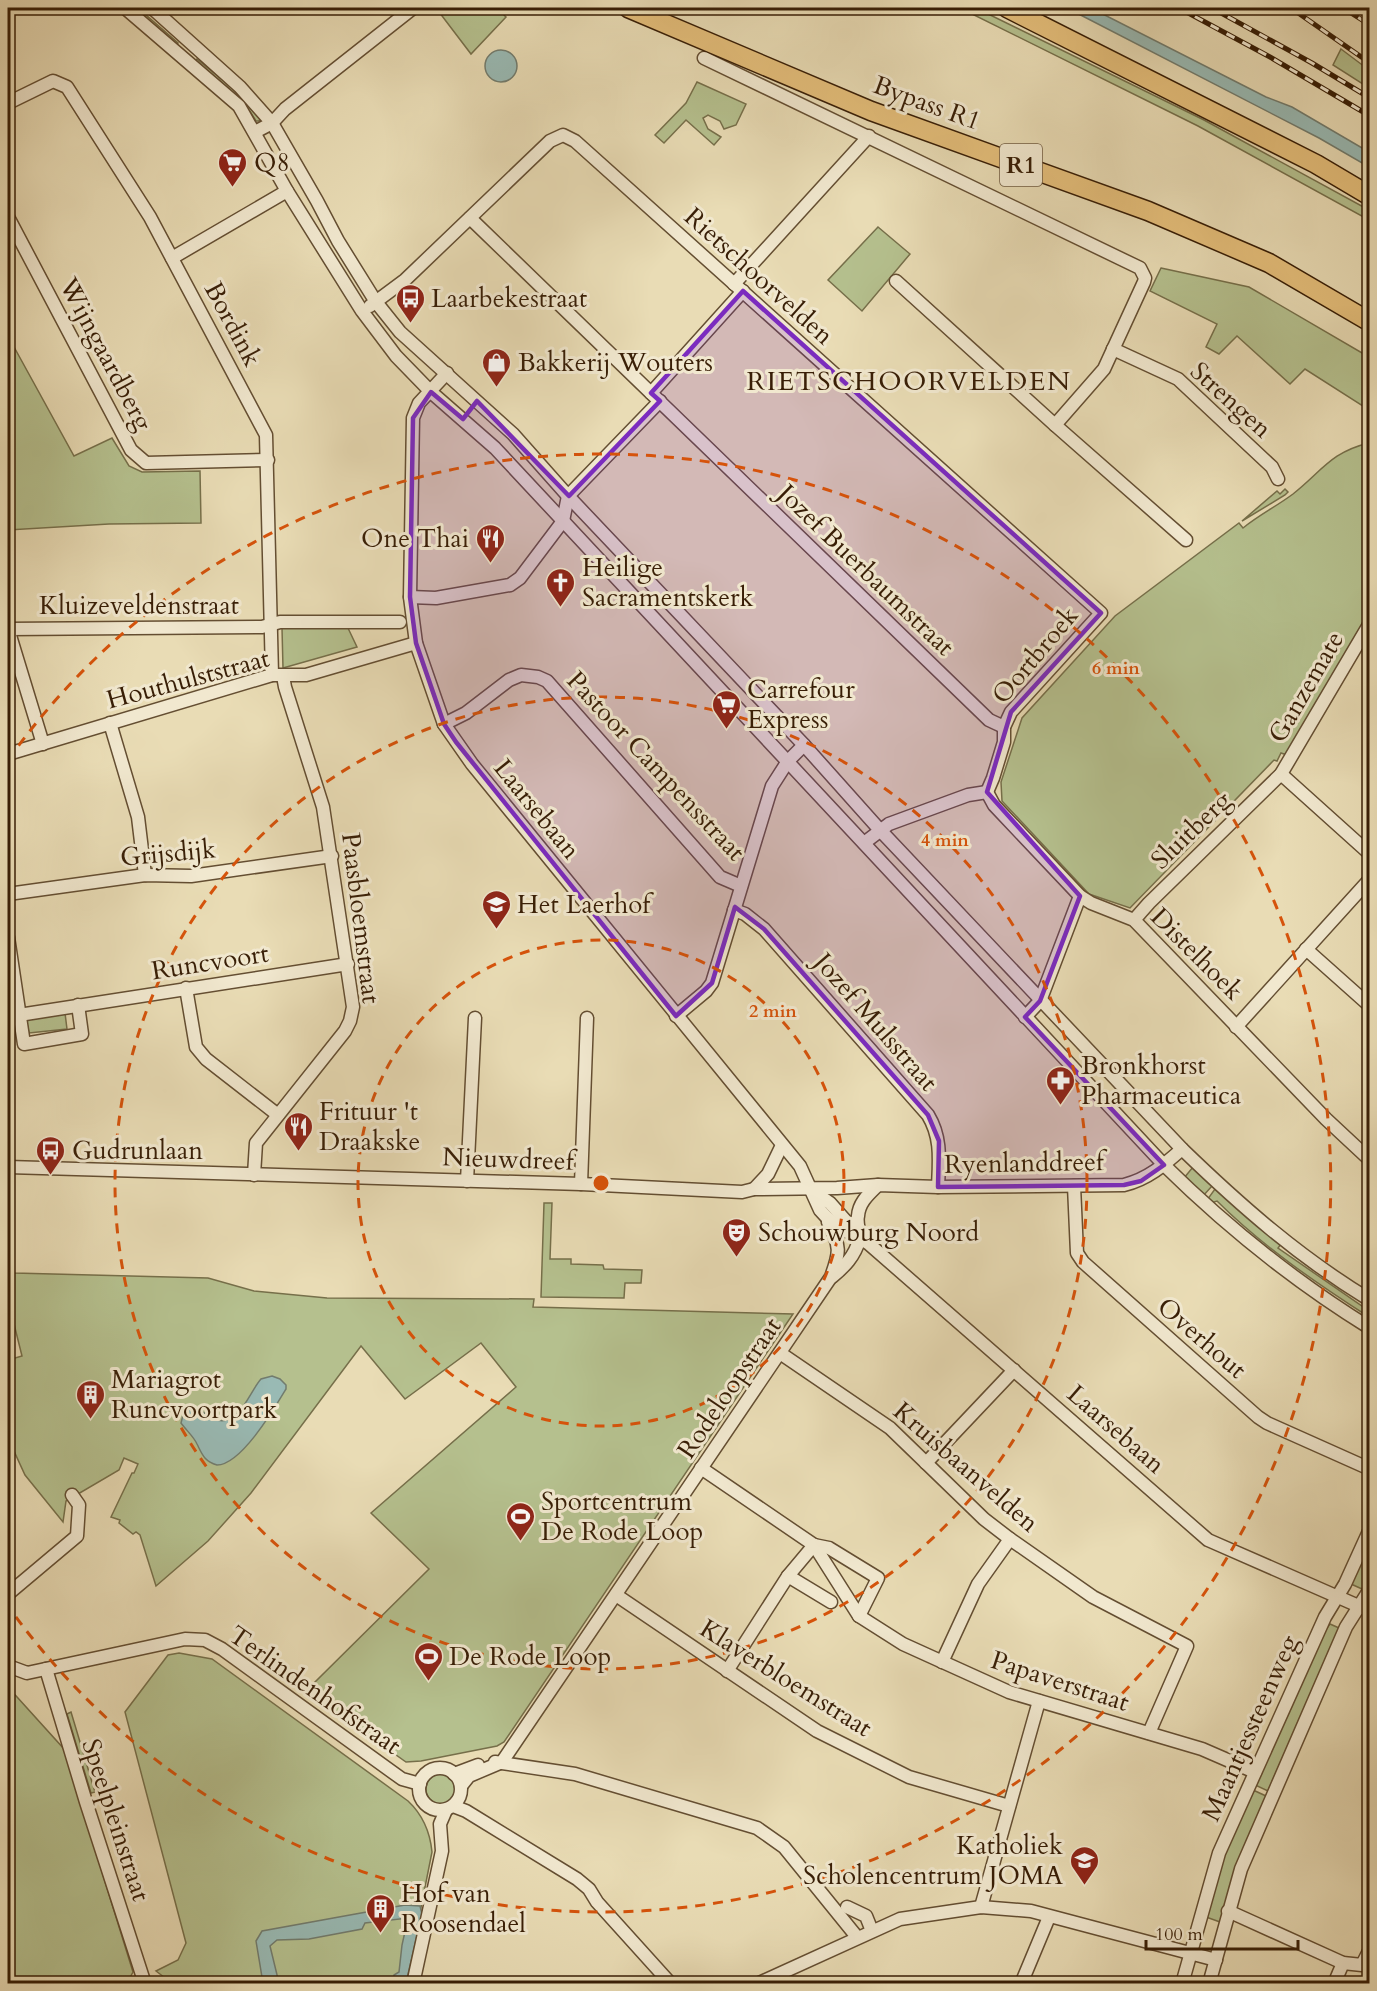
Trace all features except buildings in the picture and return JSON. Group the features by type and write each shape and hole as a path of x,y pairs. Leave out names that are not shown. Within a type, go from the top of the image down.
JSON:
{"highway":[{"name":"Bypass R1","path":"628,8 871,111 1148,210 1269,263 1370,322"},
{"path":"1007,8 1316,164 1370,196"}],"street":[{"path":"125,8 239,106 287,191 362,311 396,356 431,392 495,448 1164,1165 1257,1250 1321,1297 1370,1328"},
{"path":"152,8 240,87 272,123 338,241 376,302 400,332 513,434 879,829 1182,1149 1270,1231 1370,1300"},
{"path":"255,132 272,123 285,109 413,8"},
{"path":"704,58 1136,264 1143,272 1144,282 1113,349 1097,378 1055,425"},
{"name":"Bordink","path":"8,103 53,81 67,87 150,217 267,435 271,625 278,676"},
{"name":"Rietschoorvelden","path":"470,218 550,141 563,135 575,141 1101,613"},
{"path":"410,597 436,598 510,585 520,578 563,521 568,496 655,397 739,288 868,136"},
{"path":"172,258 287,191"},
{"name":"Wijngaardberg","path":"8,217 131,450 138,458 146,463 268,460"},
{"path":"362,311 405,280 470,218"},
{"name":"Jozef Buerbaumstraat","path":"470,218 989,720 1004,727"},
{"path":"896,281 1186,540"},
{"name":"Strengen","path":"1113,349 1178,379 1272,467 1278,479"},
{"name":"Laarsebaan","path":"447,373 419,404 412,418 410,597 416,643 444,724 472,764 800,1166 825,1216 843,1231 860,1237"},
{"path":"463,419 477,401"},
{"name":"Oortbroek","path":"1004,727 1011,712 1101,613"},
{"name":"Houthulststraat","path":"271,625 280,622 400,622"},
{"name":"Ganzemate","path":"1281,774 1370,622"},
{"name":"Kluizeveldenstraat","path":"8,629 262,627 271,625"},
{"path":"8,629 43,744"},
{"name":"Houthulststraat","path":"8,754 278,676 306,675 416,643"},
{"name":"Pastoor Campensstraat","path":"444,724 466,713 509,680 521,675 538,677 547,681 720,877 741,886"},
{"name":"Paasbloemstraat","path":"254,1174 256,1143 345,1031 353,1007 323,807 316,778 285,687 278,676"},
{"path":"110,723 138,817 145,876"},
{"path":"864,843 879,829 889,824 962,797 987,792 1004,742 1004,727"},
{"path":"676,1016 706,991 712,983 772,786 788,761 804,746"},
{"path":"1281,774 1370,854"},
{"name":"Sluitberg","path":"1134,920 1281,774"},
{"name":"Distelhoek","path":"987,792 994,805 1080,896 1091,903 1134,920 1326,1119 1370,1160"},
{"name":"Grijsdijk","path":"8,894 145,876 191,876 332,856"},
{"path":"1236,1027 1370,879"},
{"path":"1025,1017 1040,1001 1080,896"},
{"name":"Jozef Mulsstraat","path":"734,910 745,914 764,929 927,1115 939,1141 938,1187"},
{"path":"8,936 24,1044 81,1034 78,1005"},
{"path":"1306,949 1370,1006"},
{"name":"Runcvoort","path":"19,1015 348,964"},
{"path":"186,988 198,1050 206,1059 278,1115"},
{"path":"467,1181 475,1018"},
{"path":"581,1184 587,1018"},
{"path":"754,1189 768,1174 782,1145"},
{"name":"Ryenlanddreef","path":"810,1189 878,1185 1074,1186 1133,1183 1141,1181 1182,1149"},
{"name":"Nieuwdreef","path":"8,1167 581,1184 742,1192 754,1189 810,1189"},
{"path":"839,1254 848,1243 860,1237 857,1216 865,1197 878,1185"},
{"name":"Overhout","path":"1074,1186 1077,1253 1083,1262 1258,1418 1370,1469"},
{"name":"Laarsebaan","path":"810,1189 830,1203 860,1237 1208,1540 1365,1609"},
{"path":"825,1216 834,1234 839,1254"},
{"name":"Rodeloopstraat","path":"831,1278 844,1268 854,1253 860,1237"},
{"name":"Rodeloopstraat","path":"502,1762 831,1278 839,1254"},
{"name":"Kruisbaanvelden","path":"780,1353 890,1428 984,1519 1010,1539 1093,1597 1187,1646 1149,1733"},
{"path":"926,1463 1014,1370"},
{"path":"701,1468 814,1545 829,1548 878,1578 859,1616"},
{"path":"8,1594 76,1536 79,1505 72,1495"},
{"name":"Maantjessteenweg","path":"1182,1983 1219,1853 1325,1617 1370,1529"},
{"path":"942,1662 978,1584 1010,1539"},
{"path":"727,1671 788,1575 814,1545"},
{"path":"814,1545 859,1616"},
{"path":"788,1575 831,1602"},
{"name":"Maantjessteenweg","path":"1209,1983 1241,1869 1346,1627 1365,1609 1370,1589"},
{"name":"Klaverbloemstraat","path":"616,1594 817,1731 909,1777 1009,1806"},
{"name":"Papaverstraat","path":"859,1616 903,1644 1009,1692 1202,1749 1255,1772"},
{"name":"Terlindenhofstraat","path":"8,1666 27,1673 161,1643 185,1639 205,1640 230,1654 402,1779 420,1784"},
{"name":"Speelpleinstraat","path":"46,1669 86,1802 145,1983"},
{"path":"981,1907 1039,1701"},
{"path":"454,1774 489,1762 575,1774 757,1828 784,1847 857,1937"},
{"path":"413,1983 442,1851 441,1824 450,1808 458,1800 461,1786 469,1776 502,1762"},
{"path":"461,1786 454,1774 437,1768 429,1771 423,1777 419,1790 423,1802 433,1809 450,1808 466,1812 577,1879 589,1889 597,1902 671,1983"},
{"path":"847,1907 866,1916 872,1931"},
{"path":"757,1983 900,1919 981,1907 1031,1911 1216,1960"},
{"path":"1228,1911 1343,1963 1362,1965 1370,1949"},
{"path":"1021,1983 1048,1917"},
{"path":"1334,1983 1343,1963"}],"highlighted area":[{"path":"743,291 1101,613 1011,712 987,792 1080,896 1040,1001 1025,1017 1164,1165 1141,1181 1124,1185 938,1187 939,1141 928,1115 764,929 735,907 712,983 676,1016 456,742 444,724 416,643 410,597 413,418 431,392 463,419 477,401 569,496 660,401 651,393"}],"green space":[{"path":"134,8 138,8 178,43 177,45"},
{"path":"436,8 506,8 502,13 506,17 471,54"},
{"path":"960,8 976,8 1204,120 1369,210 1369,220 1198,126"},
{"path":"1341,49 1369,70 1369,88 1333,65"},
{"path":"197,59 249,102 260,119 259,121 256,121 236,96 220,81 195,61"},
{"path":"697,82 746,104 736,125 724,129 720,121 708,115 703,118 708,129 721,137 714,145 686,120 664,143 655,135 686,103"},
{"path":"878,227 910,254 862,311 828,280"},
{"path":"1161,268 1249,287 1369,357 1369,410 1305,369 1290,384 1237,336 1219,354 1206,347 1217,324 1150,291"},
{"path":"8,336 74,456 112,438 129,466 142,472 200,471 201,523 109,524 8,530"},
{"path":"1369,443 1369,612 1287,755 1281,753 1277,761 1274,760 1130,908 1089,894 1002,801 1001,782 1022,718 1115,616 1239,523 1243,528 1293,494 1336,457"},
{"path":"1285,489 1288,492 1285,495 1242,521 1277,491 1280,494"},
{"path":"347,626 357,647 283,668 282,628"},
{"path":"65,1013 67,1029 29,1033 26,1019"},
{"path":"1193,1167 1212,1186 1203,1196 1184,1178"},
{"path":"8,1184 12,1185 14,1273 208,1278 254,1291 327,1298 534,1299 533,1307 793,1314 504,1742 497,1746 406,1762 306,1691 429,1569 371,1513 516,1387 481,1343 405,1399 361,1346 251,1493 208,1541 156,1586 140,1535 136,1532 133,1534 119,1523 120,1520 111,1517 138,1464 124,1458 119,1470 66,1501 63,1522 25,1475 8,1438 8,1360 22,1356 8,1300"},
{"path":"1215,1189 1281,1244 1278,1248 1369,1311 1369,1317 1290,1263 1234,1218 1217,1201 1211,1203 1207,1200"},
{"path":"544,1203 552,1203 550,1259 571,1259 571,1264 603,1265 604,1269 642,1270 641,1283 625,1283 624,1298 541,1297"},
{"path":"1369,1543 1369,1572 1362,1589 1351,1584"},
{"path":"1330,1624 1339,1628 1268,1791 1255,1785 1321,1636"},
{"path":"179,1653 212,1659 408,1801 418,1812 430,1837 432,1852 406,1983 173,1984 156,1971 178,1960 186,1943 125,1712 168,1655"},
{"path":"8,1687 64,1749 133,1972 127,1983 8,1983"},
{"path":"71,1712 95,1792 91,1793 67,1714"},
{"path":"441,1774 447,1775 455,1783 455,1795 447,1803 441,1804 435,1803 427,1795 426,1789 427,1783 435,1775"},
{"path":"1253,1790 1266,1796 1236,1866 1220,1922 1206,1917 1222,1860"}],"water":[{"path":"1067,8 1091,8 1266,97 1292,107 1369,152 1369,167 1319,138"},
{"path":"501,50 513,54 517,66 513,78 501,82 489,78 485,66 489,54"},
{"path":"272,1376 280,1379 286,1385 286,1389 256,1434 236,1456 226,1463 217,1465 209,1461 181,1423 184,1411 194,1407 214,1419 223,1421 230,1419 242,1408 261,1379"},
{"path":"405,1905 420,1906 422,1914 406,1983 393,1983 394,1975 399,1972 408,1918 365,1923 362,1929 309,1939 277,1940 270,1946 279,1983 263,1983 256,1941 262,1931"}],"railway":[{"path":"1179,8 1270,57 1370,116"},
{"path":"1212,8 1370,98"},
{"path":"1291,8 1370,63"},
{"path":"1343,8 1370,25"}],"place":[{"name":"Q8","path":"233,188"},
{"name":"Laarbekestraat","path":"410,324"},
{"name":"Bakkerij Wouters","path":"497,388"},
{"name":"One Thai","path":"490,564"},
{"name":"Heilige Sacramentskerk","path":"561,608"},
{"name":"Carrefour Express","path":"726,730"},
{"name":"Het Laerhof","path":"496,930"},
{"name":"Bronkhorst Pharmaceutica","path":"1060,1106"},
{"name":"Frituur 't Draakske","path":"298,1152"},
{"name":"Gudrunlaan","path":"51,1176"},
{"name":"Schouwburg Noord","path":"737,1258"},
{"name":"Mariagrot Runcvoortpark","path":"90,1420"},
{"name":"Sportcentrum De Rode Loop","path":"520,1542"},
{"name":"De Rode Loop","path":"428,1682"},
{"name":"Katholiek Scholencentrum JOMA","path":"1084,1886"},
{"name":"Hof van Roosendael","path":"380,1934"}],"district":[{"name":"RIETSCHOORVELDEN","path":"909,381"}]}
